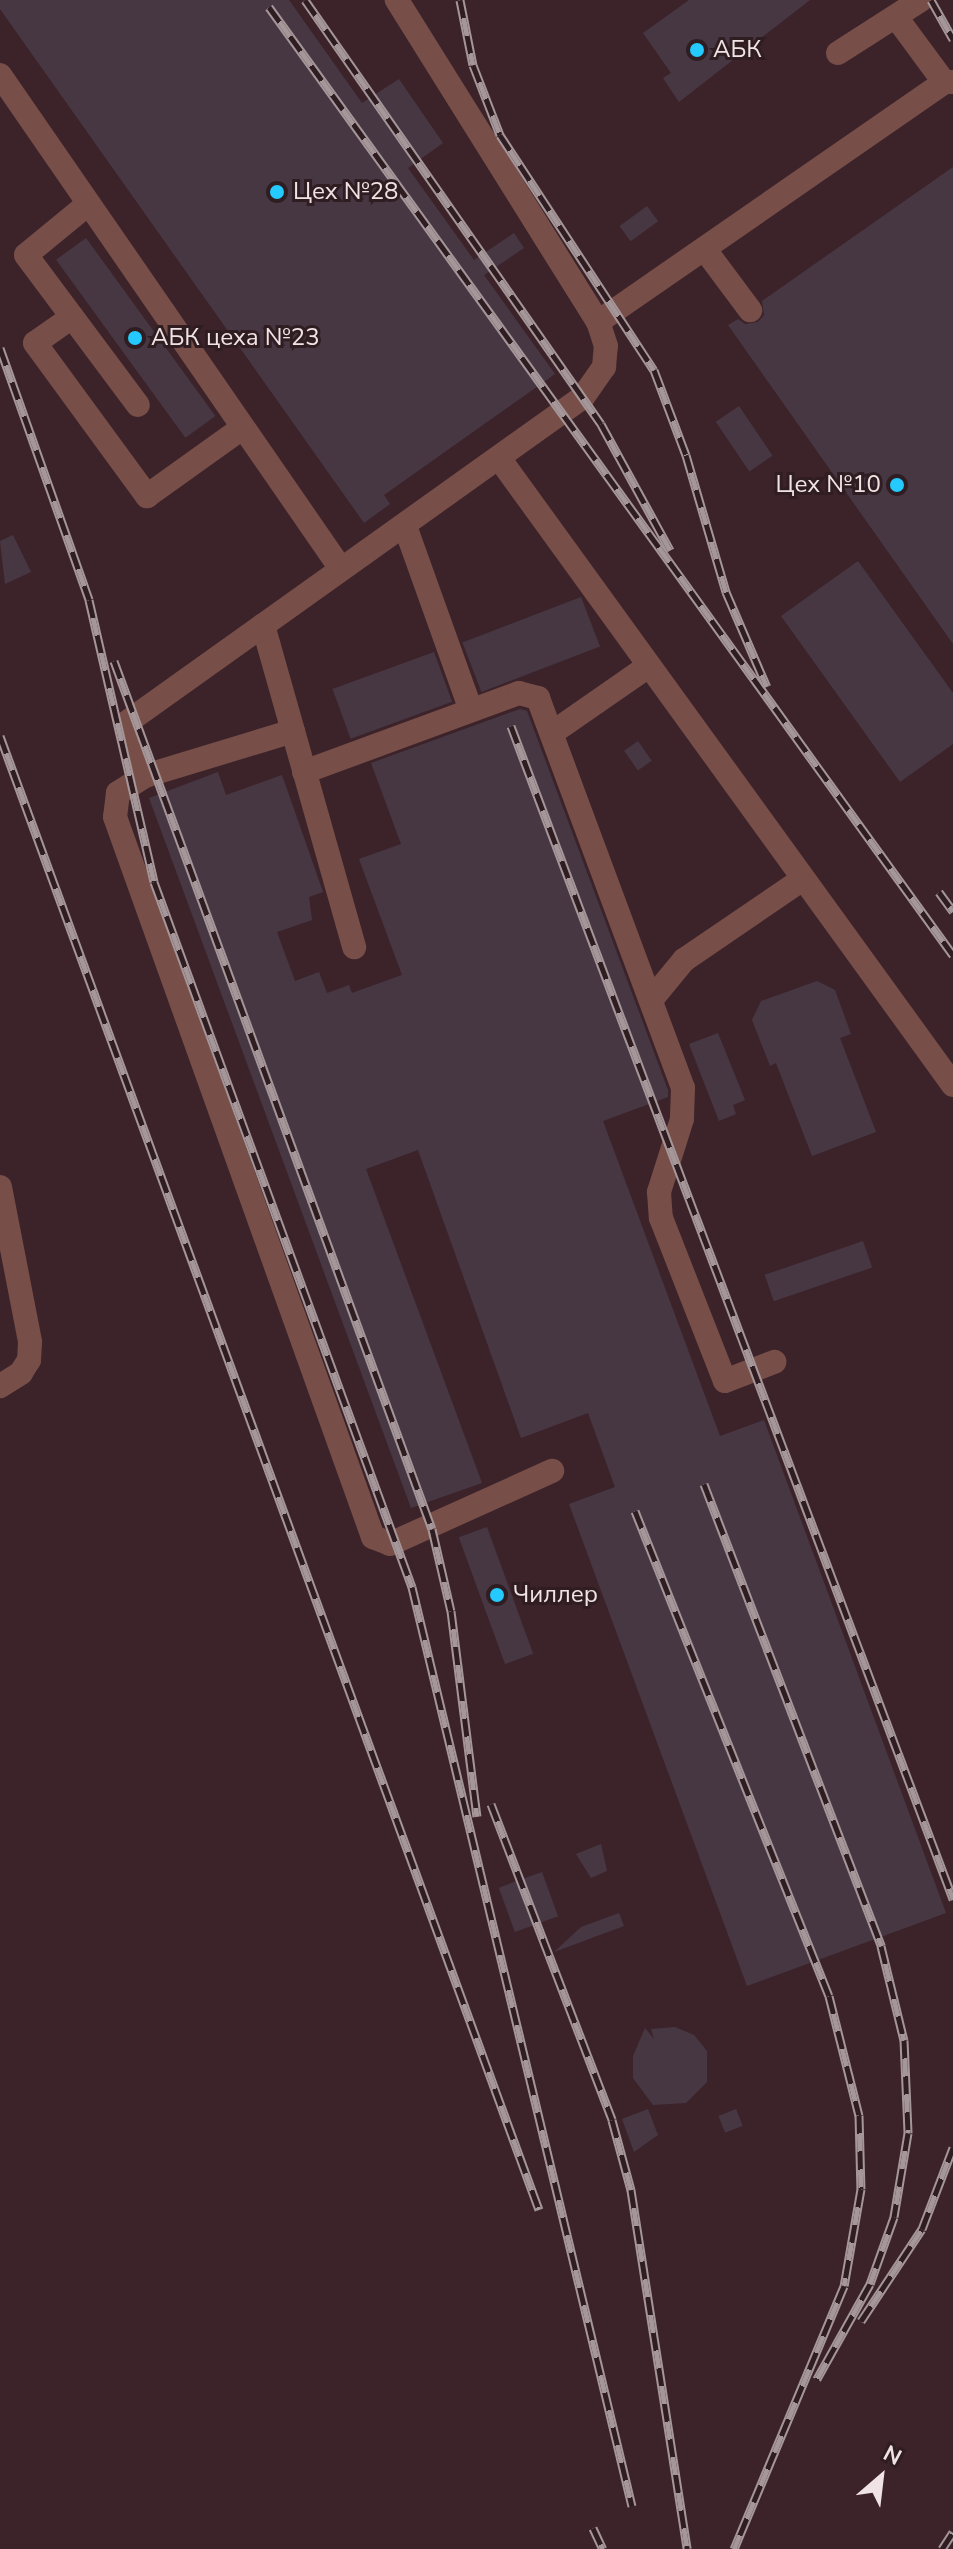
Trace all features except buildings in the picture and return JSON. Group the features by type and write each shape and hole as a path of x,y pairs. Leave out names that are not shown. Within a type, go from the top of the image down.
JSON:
{"street":[{"path":"145,776 126,723 499,458 594,385 607,357 598,322 397,0"},
{"path":"838,53 921,0"},
{"path":"598,322 706,251 948,82 896,17"},
{"path":"0,75 341,569"},
{"path":"88,204 26,255 138,405"},
{"path":"706,251 750,310"},
{"path":"72,317 35,343 147,496 242,428"},
{"path":"499,458 800,881 953,1085"},
{"path":"405,526 471,710"},
{"path":"263,625 354,947"},
{"path":"552,733 647,667"},
{"path":"304,772 526,692 538,698 685,1098 659,1192 661,1218 725,1381 774,1362"},
{"path":"293,731 145,776 118,793 115,817 373,1537 390,1544 432,1529 552,1471"},
{"path":"651,1000 684,960 800,881"},
{"path":"0,1187 30,1342 29,1360 21,1373 14,1383 0,1386"}],"shaded area":[{"path":"0,0 953,0 953,2549 0,2549"}],"railway":[{"path":"305,0 601,424 670,550"},
{"path":"460,0 473,65 500,135 654,370 686,455 726,592 767,687"},
{"path":"931,0 953,39"},
{"path":"269,7 953,955"},
{"path":"0,348 89,600 154,882 412,1587 632,2506"},
{"path":"114,661 432,1529 451,1611 477,1816"},
{"path":"511,726 953,1899"},
{"path":"0,736 539,2210"},
{"path":"939,892 953,911"},
{"path":"704,1484 881,1946 904,2040 908,2133 894,2217 870,2284 817,2379"},
{"path":"635,1511 829,1996 859,2115 861,2189 844,2286 734,2549"},
{"path":"491,1804 612,2120 631,2190 687,2549"},
{"path":"861,2321 922,2229 953,2148"},
{"path":"593,2528 603,2549"},
{"path":"942,2549 953,2532"}],"place":[{"name":"АБК","path":"697,50"},
{"name":"Цех №28","path":"277,192"},
{"name":"АБК цеха №23","path":"135,338"},
{"name":"Цех №10","path":"897,485"},
{"name":"Чиллер","path":"497,1595"}]}
